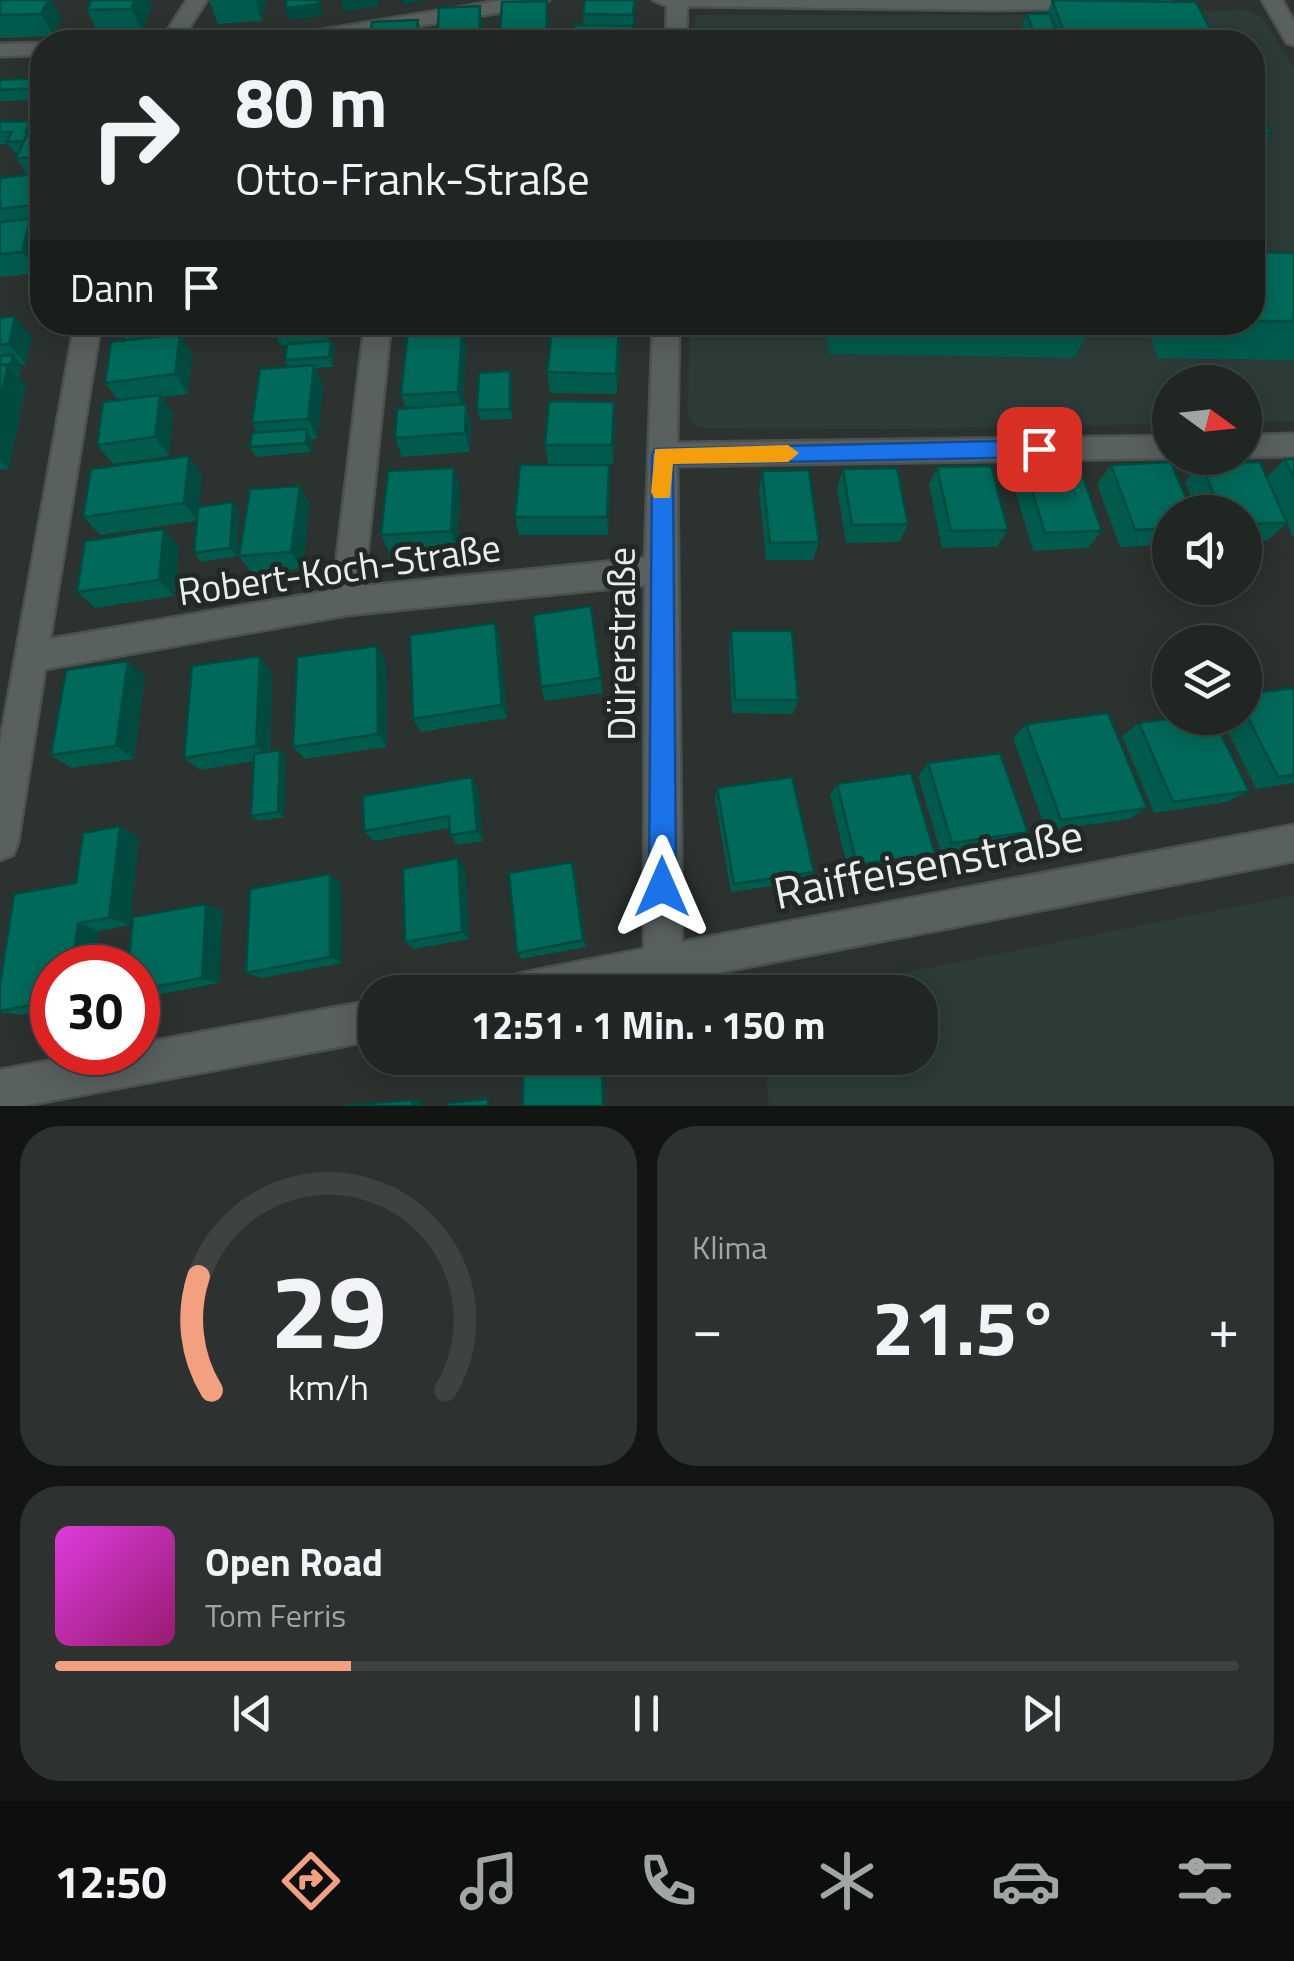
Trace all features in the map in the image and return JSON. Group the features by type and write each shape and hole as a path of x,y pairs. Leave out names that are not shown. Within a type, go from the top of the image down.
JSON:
{"street":[{"path":"178,30 197,0"},
{"path":"358,30 539,0"},
{"path":"663,0 994,4 1162,0"},
{"path":"677,30 678,0"},
{"path":"1272,0 1294,38"},
{"path":"0,50 30,49"},
{"path":"0,842 86,335"},
{"path":"348,601 377,335"},
{"name":"Dürerstraße","path":"663,966 660,570 666,335"},
{"path":"1262,446 1294,445"},
{"path":"663,455 1152,446"},
{"name":"Robert-Koch-Straße","path":"32,657 348,601 660,570"},
{"name":"Raiffeisenstraße","path":"614,975 1294,843"},
{"path":"0,1090 358,1023"}],"shaded area":[{"path":"1245,10 1261,16 1294,68 1294,421 1262,422 1262,365 1152,365 1152,424 887,429 704,428 693,424 688,416 689,335 1265,335 1265,30 694,30 696,15 1058,15"},
{"path":"1294,895 1294,1106 769,1106 766,1075 938,1075 938,975 892,975"}],"building":[{"path":"0,0 48,0 41,14 0,15"},
{"path":"91,0 135,0 131,9 87,10"},
{"path":"286,0 318,0 318,4 286,8"},
{"path":"585,0 635,0 633,15 583,14"},
{"path":"1052,0 1196,2 1211,30 1063,30"},
{"path":"547,1 546,30 500,30 502,2"},
{"path":"480,6 479,30 438,30 439,8"},
{"path":"1027,14 1050,14 1056,30 1033,30"},
{"path":"418,20 417,30 371,30 372,22"},
{"path":"574,25 633,26 633,30 573,30"},
{"path":"30,79 30,89 0,90 0,80"},
{"path":"30,121 24,141 7,142 12,132 0,132 0,122"},
{"path":"29,130 30,130 30,158 16,158"},
{"path":"30,174 30,205 0,209 0,178"},
{"path":"30,219 22,252 0,254 0,222"},
{"path":"1265,252 1294,253 1294,321 1265,321"},
{"path":"15,316 9,344 0,345 0,318"},
{"path":"180,335 175,374 105,383 111,342"},
{"path":"407,335 462,335 458,392 401,395"},
{"path":"551,335 619,335 616,374 547,372"},
{"path":"331,341 329,357 285,360 287,344"},
{"path":"13,355 11,365 0,365 0,356"},
{"path":"8,364 0,402 0,365"},
{"path":"314,365 308,419 252,423 260,369"},
{"path":"510,371 510,409 477,410 479,373"},
{"path":"160,395 155,437 97,445 103,402"},
{"path":"549,401 614,402 612,445 545,445"},
{"path":"466,404 465,433 395,438 397,409"},
{"path":"307,429 306,443 250,447 252,433"},
{"path":"189,456 184,503 83,517 91,469"},
{"path":"1285,459 1294,459 1294,479"},
{"path":"1152,463 1152,475 1176,475 1185,495 1152,495 1152,529 1135,530 1111,465"},
{"path":"520,465 609,465 607,517 515,517"},
{"path":"991,466 1008,530 951,531 937,467"},
{"path":"1079,466 1102,531 1045,533 1025,468"},
{"path":"1262,467 1287,523 1262,524 1262,495 1214,495 1206,475 1262,475"},
{"path":"454,468 451,531 381,535 388,471"},
{"path":"897,468 908,524 852,525 843,469"},
{"path":"809,470 819,542 770,543 762,471"},
{"path":"300,486 291,552 239,556 250,489"},
{"path":"233,502 230,548 194,553 198,507"},
{"path":"164,529 159,580 77,592 85,541"},
{"path":"591,606 601,678 541,687 533,615"},
{"path":"495,623 502,705 413,719 410,635"},
{"path":"731,631 792,631 798,700 735,700"},
{"path":"377,646 378,734 293,747 297,657"},
{"path":"260,656 256,746 184,758 192,666"},
{"path":"128,661 116,746 51,755 66,670"},
{"path":"1294,688 1294,775 1278,777 1257,735 1262,735 1262,692"},
{"path":"1108,713 1147,808 1061,820 1026,724"},
{"path":"1152,721 1152,735 1221,735 1249,791 1173,802 1139,723"},
{"path":"280,750 278,812 251,816 254,754"},
{"path":"1000,753 1028,832 952,843 928,763"},
{"path":"911,773 935,854 857,865 837,784"},
{"path":"472,777 477,831 450,835 449,816 364,831 363,796"},
{"path":"792,777 814,872 734,884 717,788"},
{"path":"120,826 109,918 78,923 75,945 30,945 30,1005 0,1011 0,984 14,894 76,883 83,833"},
{"path":"458,858 462,932 405,942 403,869"},
{"path":"572,862 583,940 517,953 509,873"},
{"path":"330,874 330,957 246,973 250,889"},
{"path":"206,904 202,978 160,986 160,945 130,945 133,917"},
{"path":"523,1075 602,1075 603,1106 523,1106"},
{"path":"488,1099 488,1106 448,1106 448,1103"},
{"path":"412,1100 412,1106 342,1106"}],"slow traffic":[{"path":"662,492 663,455 788,453"}],"route":[{"path":"662,887 663,455 1039,449"}]}
